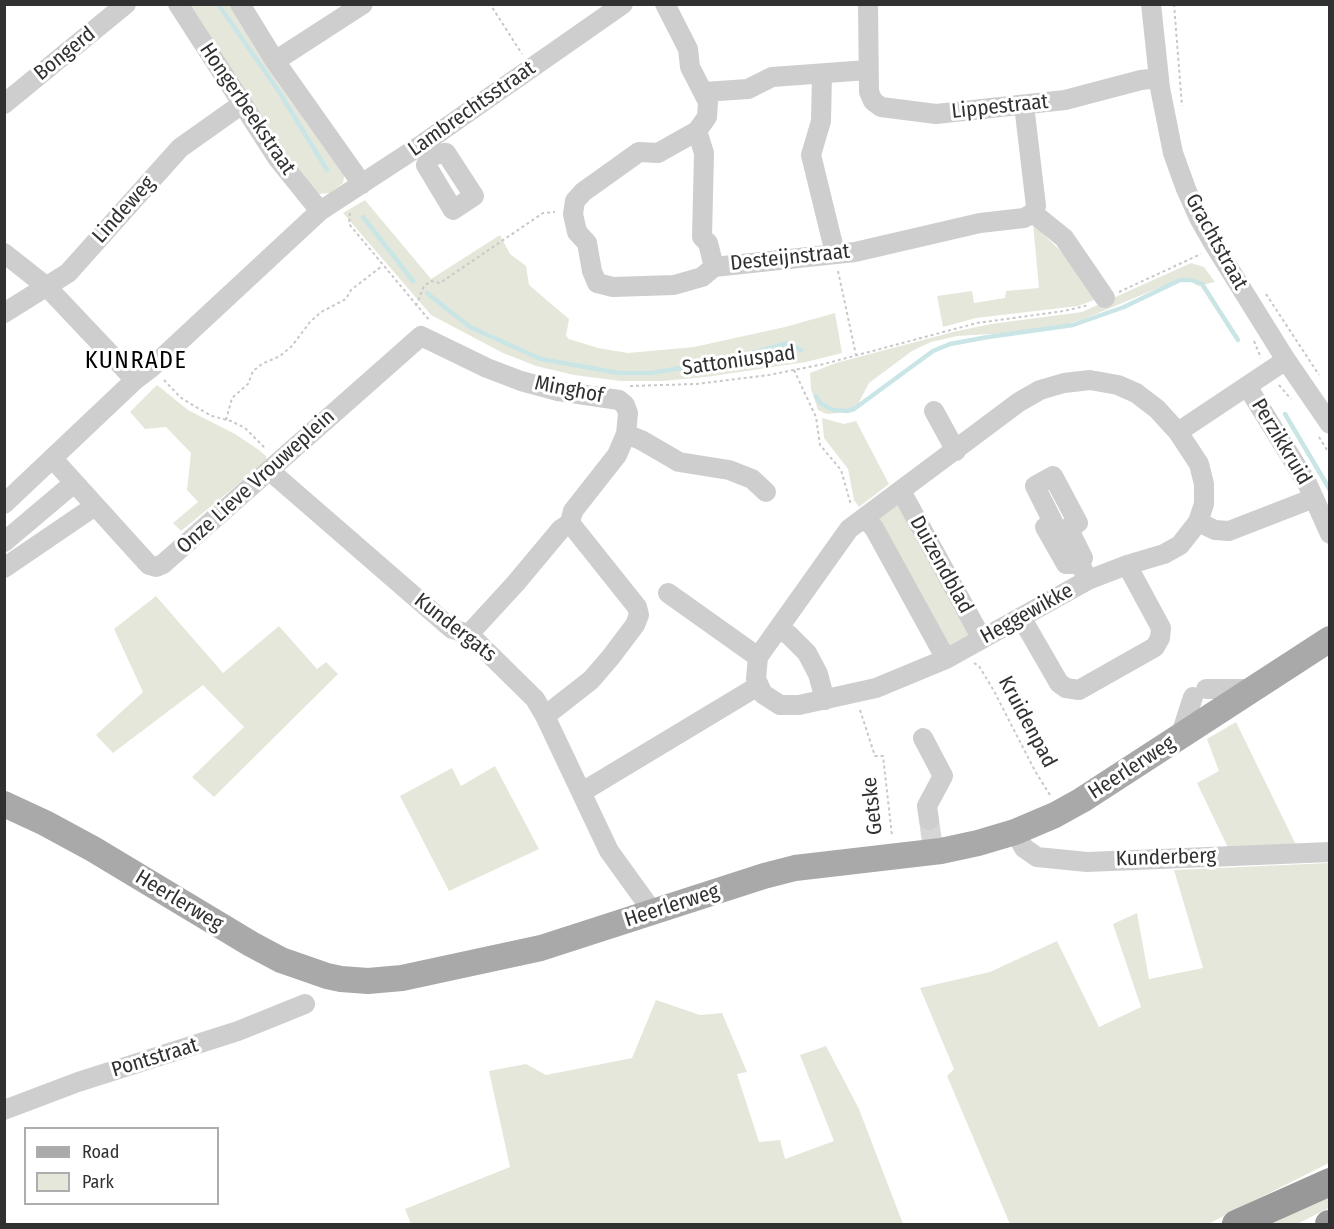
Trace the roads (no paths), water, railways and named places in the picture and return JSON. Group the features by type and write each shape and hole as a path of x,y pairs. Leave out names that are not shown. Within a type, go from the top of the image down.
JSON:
{"highway":[{"path":"1236,1224 1329,1182"}],"main road":[{"name":"Heerlerweg","path":"4,804 45,822 93,849 268,954 309,971 341,979 390,980 541,948 787,870 818,864 894,857 933,847 978,843 1015,832 1061,812 1102,788 1329,639"}],"street":[{"name":"Bongerd","path":"4,104 126,4"},
{"name":"Hongerbeekstraat","path":"178,4 278,159 320,211"},
{"path":"240,4 275,61 362,184"},
{"path":"275,61 363,4"},
{"name":"Lambrechtsstraat","path":"320,211 362,184 428,149 531,69 623,4"},
{"path":"665,4 688,49 690,67 708,102 707,117 697,131 704,153 702,237 708,243 714,267"},
{"name":"Lippestraat","path":"868,4 869,92 873,101 881,107 936,114 1024,105 1065,100 1141,80 1159,78"},
{"name":"Grachtstraat","path":"1150,4 1154,17 1159,78 1173,153 1194,208 1286,360 1329,424"},
{"path":"704,92 748,89 772,77 868,70"},
{"path":"822,74 821,121 811,155 835,253"},
{"name":"Lindeweg","path":"4,313 68,273 180,148 242,104"},
{"path":"1024,105 1036,206 1033,213 1064,238 1104,298"},
{"name":"Desteijnstraat","path":"697,131 658,153 639,152 583,192 575,201 573,214 577,232 587,243 592,271 597,283 613,287 674,285 702,277 714,267 855,252 980,223 1024,218 1033,213"},
{"path":"9,491 52,459 320,211"},
{"path":"4,253 47,287 135,380"},
{"name":"Minghof","path":"427,330 487,368 521,381 558,391 619,400 628,412 626,434 617,455 573,511 570,523 561,529 469,634"},
{"name":"Onze Lieve Vrouweplein","path":"52,459 149,565 156,567 163,564 274,467 427,330"},
{"path":"1178,432 1286,360"},
{"name":"Heggewikke","path":"758,657 849,529 1019,402 1040,390 1064,383 1089,380 1119,386 1136,393 1157,409 1178,432 1202,473 1205,492 1198,522 1190,535 1172,550 1127,565 1084,572 1022,616 982,639 954,654 876,688 799,705 780,705 763,694 758,686"},
{"name":"Perzikkruid","path":"1247,386 1307,483 1329,534"},
{"path":"933,411 956,451"},
{"path":"626,434 679,462 729,470 752,479 766,492"},
{"name":"Kundergats","path":"274,467 452,629 469,634 535,699 609,851 653,912"},
{"path":"4,542 74,483"},
{"name":"Duizendblad","path":"901,491 982,639"},
{"name":"Perzikkruid","path":"1198,522 1215,530 1229,531 1314,498"},
{"path":"4,568 94,506"},
{"name":"Duizendblad","path":"864,518 874,528 954,654"},
{"path":"545,716 591,680 635,625 639,615 637,607 570,523"},
{"path":"1022,616 1059,683 1066,688 1079,690 1155,647 1160,638 1161,628 1127,565"},
{"path":"582,792 758,686 756,679 758,657 668,593"},
{"path":"778,629 789,635 807,653 819,674 825,700"},
{"path":"1180,737 1200,693 1252,689"},
{"path":"923,738 943,776 927,806 929,820"},
{"name":"Kunderberg","path":"1015,832 1024,848 1037,857 1077,861 1329,852"},
{"name":"Pontstraat","path":"4,1110 78,1082 238,1031 305,1004"}],"waterway":[{"path":"218,4 278,90 327,170"},
{"path":"363,217 413,281"},
{"path":"816,396 820,403 833,410 854,409 933,351 950,344 1073,325 1124,307 1180,280 1191,280 1202,284 1238,340"},
{"path":"427,293 470,327 541,359 619,373 651,373 724,361 788,343 801,350"},
{"path":"1285,414 1330,490"}],"tunnel":[{"path":"929,820 932,842"}],"district":[{"name":"KUNRADE","path":"136,361"}]}
